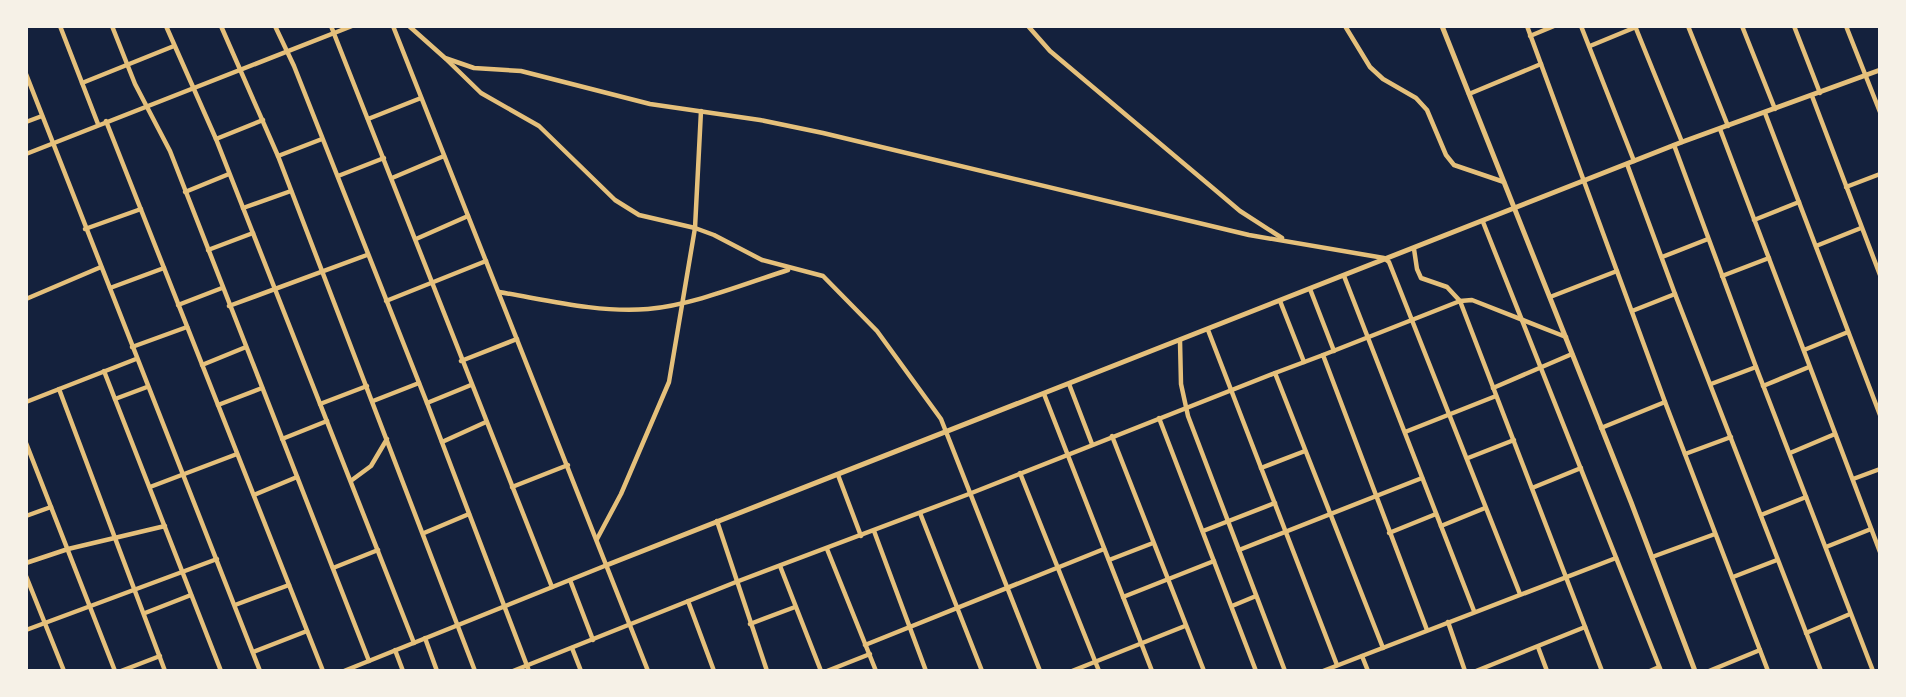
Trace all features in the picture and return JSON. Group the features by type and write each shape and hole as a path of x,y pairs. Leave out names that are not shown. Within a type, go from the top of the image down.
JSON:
{"street":[{"path":"60,26 98,124"},
{"path":"112,26 127,66 170,151 369,661"},
{"path":"166,26 216,139 414,643"},
{"path":"221,26 278,156 475,671"},
{"path":"275,26 338,176 527,668"},
{"path":"331,26 552,587"},
{"path":"26,154 352,26"},
{"path":"393,26 648,671"},
{"path":"409,26 481,93 539,126 615,200 626,207 652,219 695,228 762,260 823,276 848,299 877,331 936,410 1040,671"},
{"path":"1028,26 1050,51 1240,211 1284,240"},
{"path":"1345,26 1370,67 1383,79 1416,98 1427,110 1446,155 1454,165 1505,182"},
{"path":"1442,26 1573,354 1695,671"},
{"path":"1527,26 1665,402 1768,671"},
{"path":"1530,36 1554,26"},
{"path":"1581,26 1634,161"},
{"path":"1688,26 1728,127"},
{"path":"1742,26 1775,109"},
{"path":"1794,26 1820,93"},
{"path":"1846,26 1880,112"},
{"path":"1590,46 1636,27 1682,142"},
{"path":"82,83 174,46"},
{"path":"445,58 474,68 521,71 650,104 760,120 823,133 1249,234 1379,256 1387,260 1413,320 1520,594"},
{"path":"1469,94 1541,64"},
{"path":"344,671 1674,145 1880,70"},
{"path":"26,75 260,671"},
{"path":"1812,96 1880,275"},
{"path":"368,119 421,97"},
{"path":"597,539 621,494 665,393 684,302 695,228 701,111"},
{"path":"1765,113 1880,415"},
{"path":"26,122 42,116"},
{"path":"216,139 263,120"},
{"path":"106,121 323,671"},
{"path":"1720,130 1880,552"},
{"path":"278,156 322,139"},
{"path":"1674,145 1873,671"},
{"path":"392,178 444,156"},
{"path":"338,176 384,158"},
{"path":"1627,164 1821,671"},
{"path":"185,192 229,174"},
{"path":"1846,187 1880,174"},
{"path":"243,208 291,191"},
{"path":"1754,220 1799,202"},
{"path":"85,229 141,209"},
{"path":"416,239 468,216"},
{"path":"1483,222 1660,669 1650,671"},
{"path":"1816,246 1861,228"},
{"path":"207,250 253,233"},
{"path":"1662,257 1708,239"},
{"path":"1415,249 1421,278 1447,287 1460,301 1602,671"},
{"path":"229,306 367,255"},
{"path":"1722,276 1769,258"},
{"path":"386,301 486,261"},
{"path":"26,299 101,267"},
{"path":"110,289 164,268"},
{"path":"498,292 587,307 648,309 684,302 790,269"},
{"path":"1550,297 1617,271"},
{"path":"1344,276 1474,611"},
{"path":"178,305 222,288"},
{"path":"1310,289 1334,351"},
{"path":"1632,311 1675,294"},
{"path":"513,671 527,668 736,582 874,531 1460,301 1472,300 1566,337"},
{"path":"1280,301 1304,362"},
{"path":"132,347 187,327"},
{"path":"1208,330 1337,665"},
{"path":"1804,350 1848,332"},
{"path":"461,361 517,339"},
{"path":"1180,341 1181,384 1186,408 1284,671"},
{"path":"202,365 246,347"},
{"path":"1493,388 1573,354"},
{"path":"1323,355 1427,630"},
{"path":"26,402 136,359"},
{"path":"1711,384 1756,367"},
{"path":"1763,386 1809,367"},
{"path":"104,371 221,671"},
{"path":"1275,373 1383,648"},
{"path":"373,401 419,383"},
{"path":"1069,384 1091,444"},
{"path":"427,403 471,385"},
{"path":"320,404 367,386"},
{"path":"116,399 147,387"},
{"path":"218,405 262,388"},
{"path":"59,389 165,671"},
{"path":"1872,394 1880,391"},
{"path":"1044,394 1152,671"},
{"path":"1405,432 1496,396"},
{"path":"1601,428 1665,402"},
{"path":"1159,418 1256,671"},
{"path":"282,439 327,421"},
{"path":"442,442 486,422"},
{"path":"1790,453 1835,434"},
{"path":"1112,436 1204,671"},
{"path":"1685,454 1731,437"},
{"path":"352,480 371,466 387,438"},
{"path":"1468,458 1514,440"},
{"path":"26,443 115,671"},
{"path":"1261,468 1305,451"},
{"path":"149,487 237,454"},
{"path":"512,486 568,466"},
{"path":"1532,488 1581,468"},
{"path":"1853,480 1880,469"},
{"path":"1020,473 1099,671"},
{"path":"838,475 861,536"},
{"path":"254,495 297,477"},
{"path":"1239,550 1422,478"},
{"path":"1761,514 1806,497"},
{"path":"1203,531 1275,503"},
{"path":"26,516 51,507"},
{"path":"1440,526 1485,508"},
{"path":"920,513 982,671"},
{"path":"424,533 469,514"},
{"path":"1389,533 1436,514"},
{"path":"717,522 766,671"},
{"path":"26,563 68,549 164,526"},
{"path":"1826,547 1871,529"},
{"path":"874,531 926,671"},
{"path":"1652,557 1715,534"},
{"path":"1109,561 1153,543"},
{"path":"827,549 876,671"},
{"path":"866,645 1006,586 1104,549"},
{"path":"332,568 378,550"},
{"path":"1323,671 1616,558"},
{"path":"26,630 217,559"},
{"path":"1123,597 1214,561"},
{"path":"1733,577 1777,561"},
{"path":"780,566 821,671"},
{"path":"26,576 64,671"},
{"path":"570,580 593,640"},
{"path":"235,605 289,585"},
{"path":"145,613 191,595"},
{"path":"1232,606 1256,596"},
{"path":"688,601 713,671"},
{"path":"750,624 796,607"},
{"path":"1806,633 1850,614"},
{"path":"1448,622 1465,671"},
{"path":"1072,671 1185,626"},
{"path":"1476,671 1585,627"},
{"path":"253,652 307,631"},
{"path":"425,638 437,671"},
{"path":"1538,647 1547,671"},
{"path":"572,648 581,671"},
{"path":"395,650 403,671"},
{"path":"1709,671 1759,650"},
{"path":"827,671 870,654"},
{"path":"121,671 160,656"},
{"path":"1362,656 1368,671"},
{"path":"1491,664 1494,671"}]}
